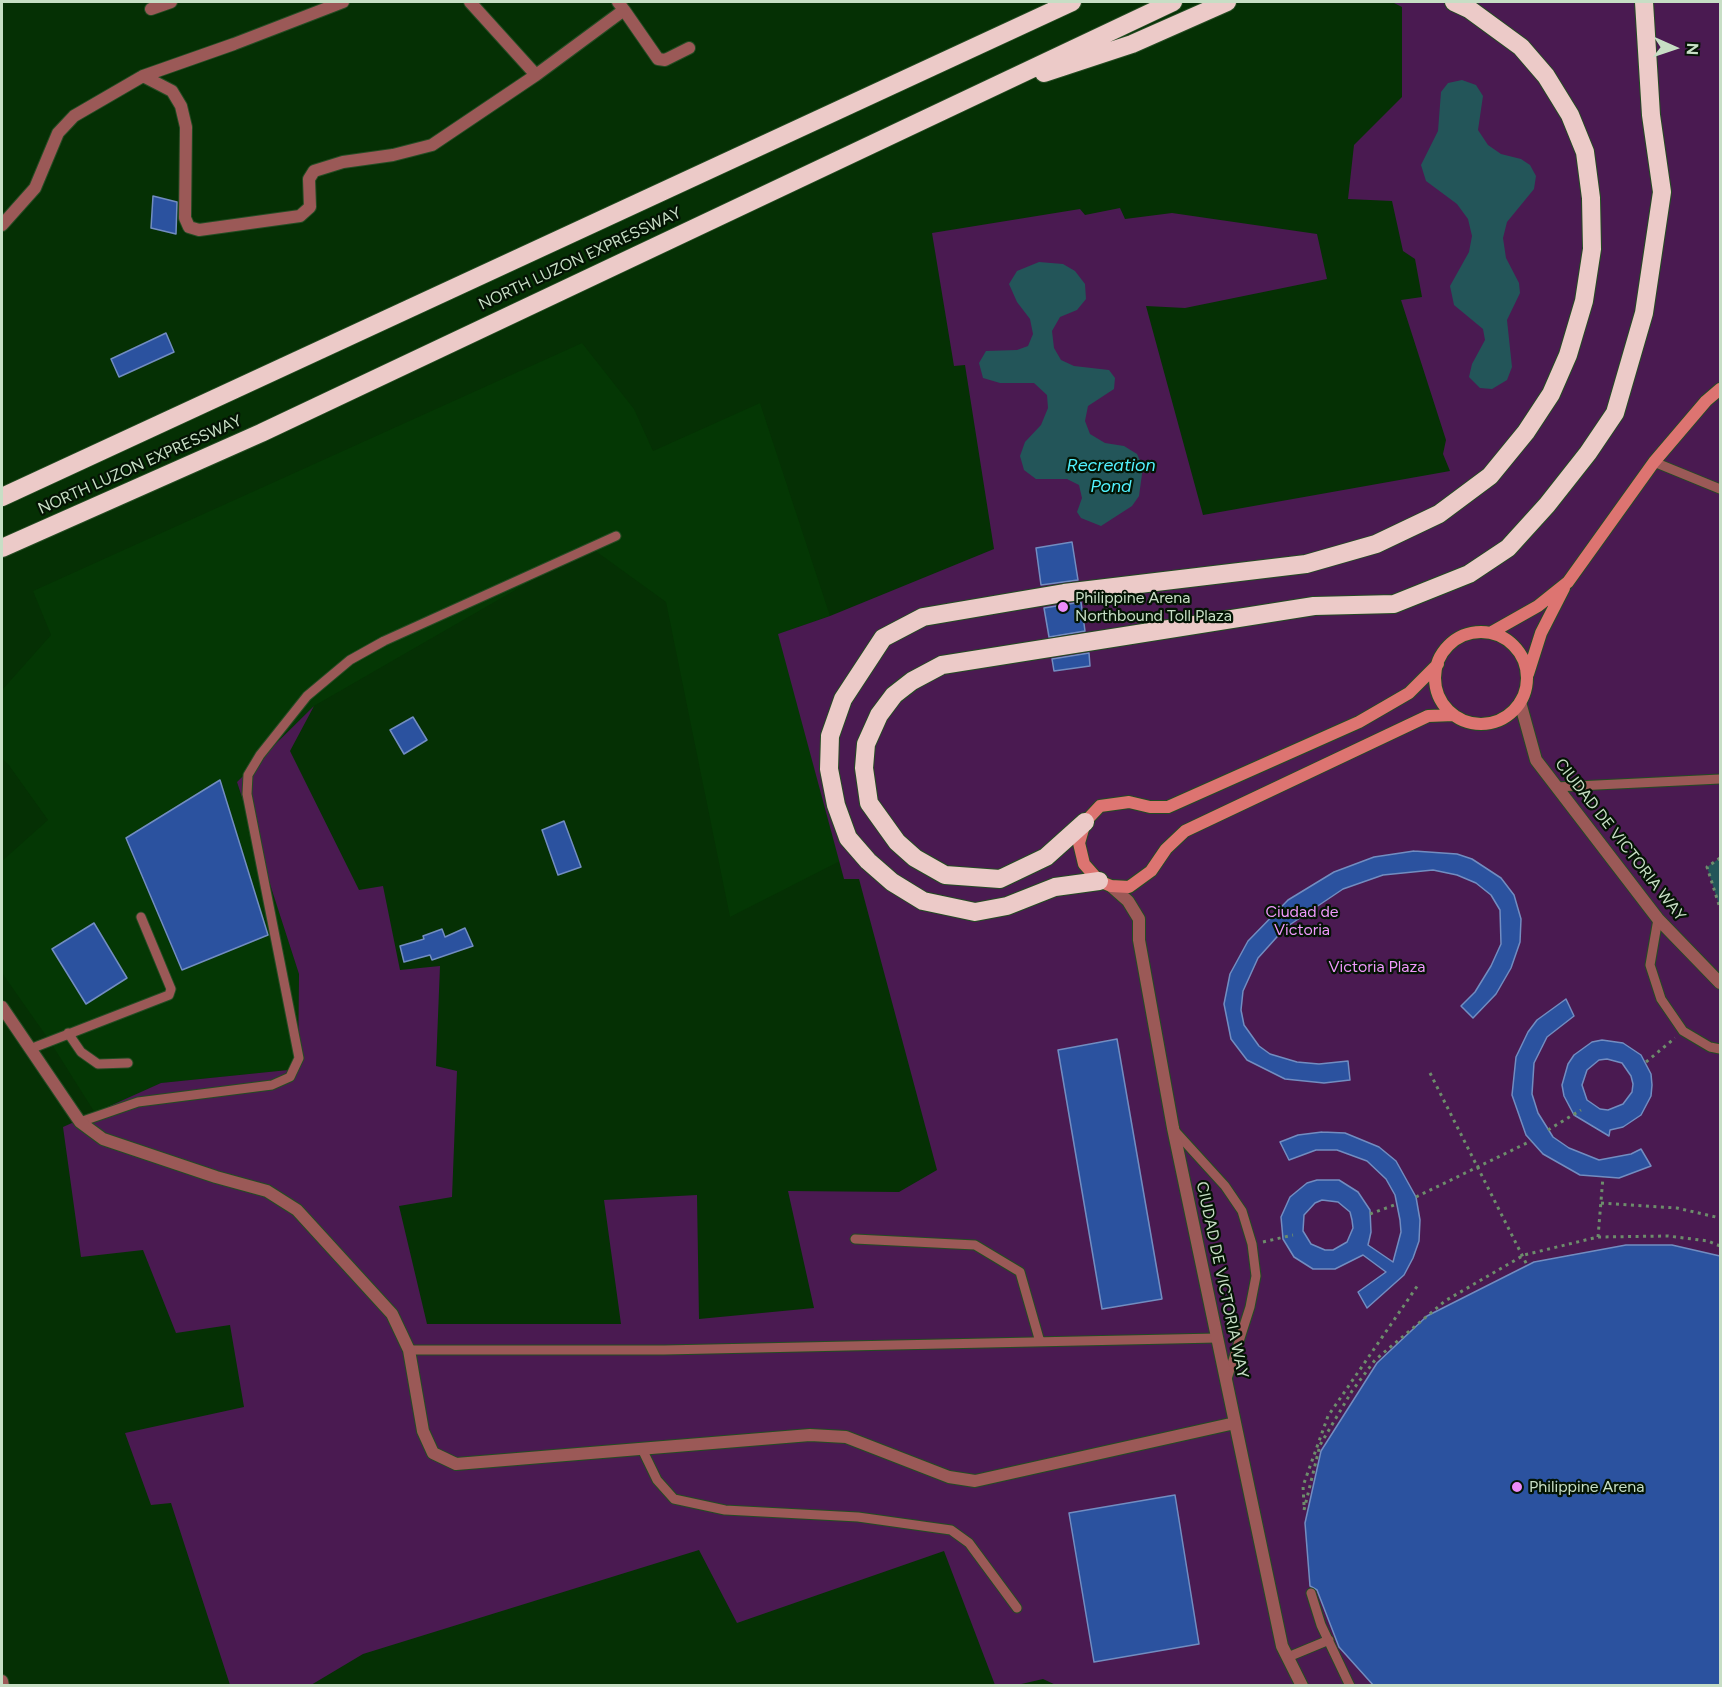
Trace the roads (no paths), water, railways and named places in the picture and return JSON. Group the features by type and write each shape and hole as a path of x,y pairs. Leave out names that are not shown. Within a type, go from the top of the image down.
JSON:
{"highway":[{"path":"984,43 1053,2"},
{"name":"NORTH LUZON EXPRESSWAY","path":"2,497 1072,2"},
{"name":"NORTH LUZON EXPRESSWAY","path":"2,548 271,428 1173,2"},
{"path":"966,99 1132,44 1227,2"},
{"path":"1105,883 1055,887 1008,906 975,912 923,901 892,882 868,861 848,838 836,805 829,769 830,736 843,699 883,638 923,617 1064,593 1306,564 1376,544 1439,514 1490,476 1526,432 1551,394 1568,355 1584,302 1592,249 1591,198 1585,152 1570,115 1546,76 1521,47 1469,9 1454,2"},
{"path":"1085,822 1046,857 1000,879 978,880 945,875 915,858 897,842 869,803 864,768 866,744 879,715 894,695 912,681 942,665 1314,606 1394,604 1469,574 1508,548 1554,496 1615,413 1644,313 1662,192 1651,115 1644,2"}],"main road":[{"path":"1438,664 1409,693 1359,722 1168,807 1129,802 1100,806 1085,822 1079,843 1084,864 1105,883 1129,887 1151,871 1166,849 1185,831 1428,716 1454,715 1472,723 1494,722 1509,716 1520,702 1541,633 1568,582 1654,462 1706,401 1720,389"},
{"path":"1492,632 1538,606 1568,582"},
{"path":"1454,715 1439,696 1436,681 1442,654 1457,638 1478,632 1492,632 1506,639 1523,658 1527,681"}],"street":[{"path":"151,9 171,2"},
{"path":"2,225 35,188 58,133 74,116 143,76 234,45 309,8 343,2"},
{"path":"470,2 536,75"},
{"path":"143,76 172,92 181,106 186,127 184,219 189,227 199,230 304,214 310,203 309,178 314,171 343,162 393,155 432,145 536,75 621,6 658,59 665,60 689,48"},
{"name":"CIUDAD DE VICTORIA WAY","path":"1520,702 1536,760 1658,919 1720,983"},
{"name":"CIUDAD DE VICTORIA WAY","path":"1105,883 1128,901 1139,919 1139,940 1173,1128 1282,1646 1302,1686"},
{"path":"2,1007 80,1122 103,1139 216,1177 267,1191 297,1210 392,1314 409,1350 423,1431 433,1453 456,1464 810,1436 846,1437 949,1477 975,1481 1235,1423"},
{"path":"2,1681 3,1686"}],"lane":[{"path":"1654,462 1720,489"},
{"path":"80,1122 138,1102 272,1085 290,1077 299,1058 248,794 248,775 260,755 307,696 350,660 384,641 616,536"},
{"path":"1556,786 1720,779"},
{"path":"30,1049 169,995 171,989 141,917"},
{"path":"1658,919 1650,965 1661,999 1683,1031 1710,1047 1720,1048"},
{"path":"68,1033 81,1052 98,1064 129,1063"},
{"path":"1173,1128 1225,1186 1242,1211 1252,1244 1256,1275 1250,1308 1226,1381"},
{"path":"855,1239 975,1245 1020,1272 1040,1342"},
{"path":"409,1350 664,1350 1217,1338"},
{"path":"642,1449 657,1480 674,1498 724,1510 858,1517 951,1530 969,1543 1017,1608"},
{"path":"1311,1593 1350,1686"},
{"path":"1288,1657 1329,1640"}],"water":[{"path":"1462,80 1476,85 1483,96 1478,130 1488,145 1501,154 1521,159 1530,165 1536,176 1534,189 1507,222 1503,238 1506,258 1519,283 1520,293 1507,320 1512,367 1507,380 1492,389 1480,388 1469,377 1472,364 1485,340 1483,329 1454,305 1450,286 1469,252 1472,236 1468,219 1457,204 1426,181 1421,165 1438,131 1441,92 1448,83"},
{"name":"Recreation Pond","path":"1039,262 1063,264 1075,271 1085,284 1086,299 1077,310 1060,317 1052,331 1054,348 1061,360 1074,366 1109,370 1115,378 1114,389 1088,406 1085,421 1090,434 1105,443 1124,446 1137,454 1143,467 1139,496 1132,506 1101,526 1081,518 1077,512 1082,498 1079,485 1067,479 1036,479 1024,470 1020,456 1025,442 1041,425 1048,408 1047,395 1034,383 1000,383 983,378 979,363 986,351 1017,350 1028,346 1033,334 1030,319 1017,302 1009,284 1017,271"},
{"path":"1720,858 1720,908 1707,867"}],"place":[{"name":"Philippine Arena Northbound Toll Plaza","path":"1063,607"},
{"name":"Philippine Arena","path":"1517,1487"}],"park label":[{"name":"Ciudad de Victoria","path":"1302,921"},
{"name":"Victoria Plaza","path":"1377,967"}]}
